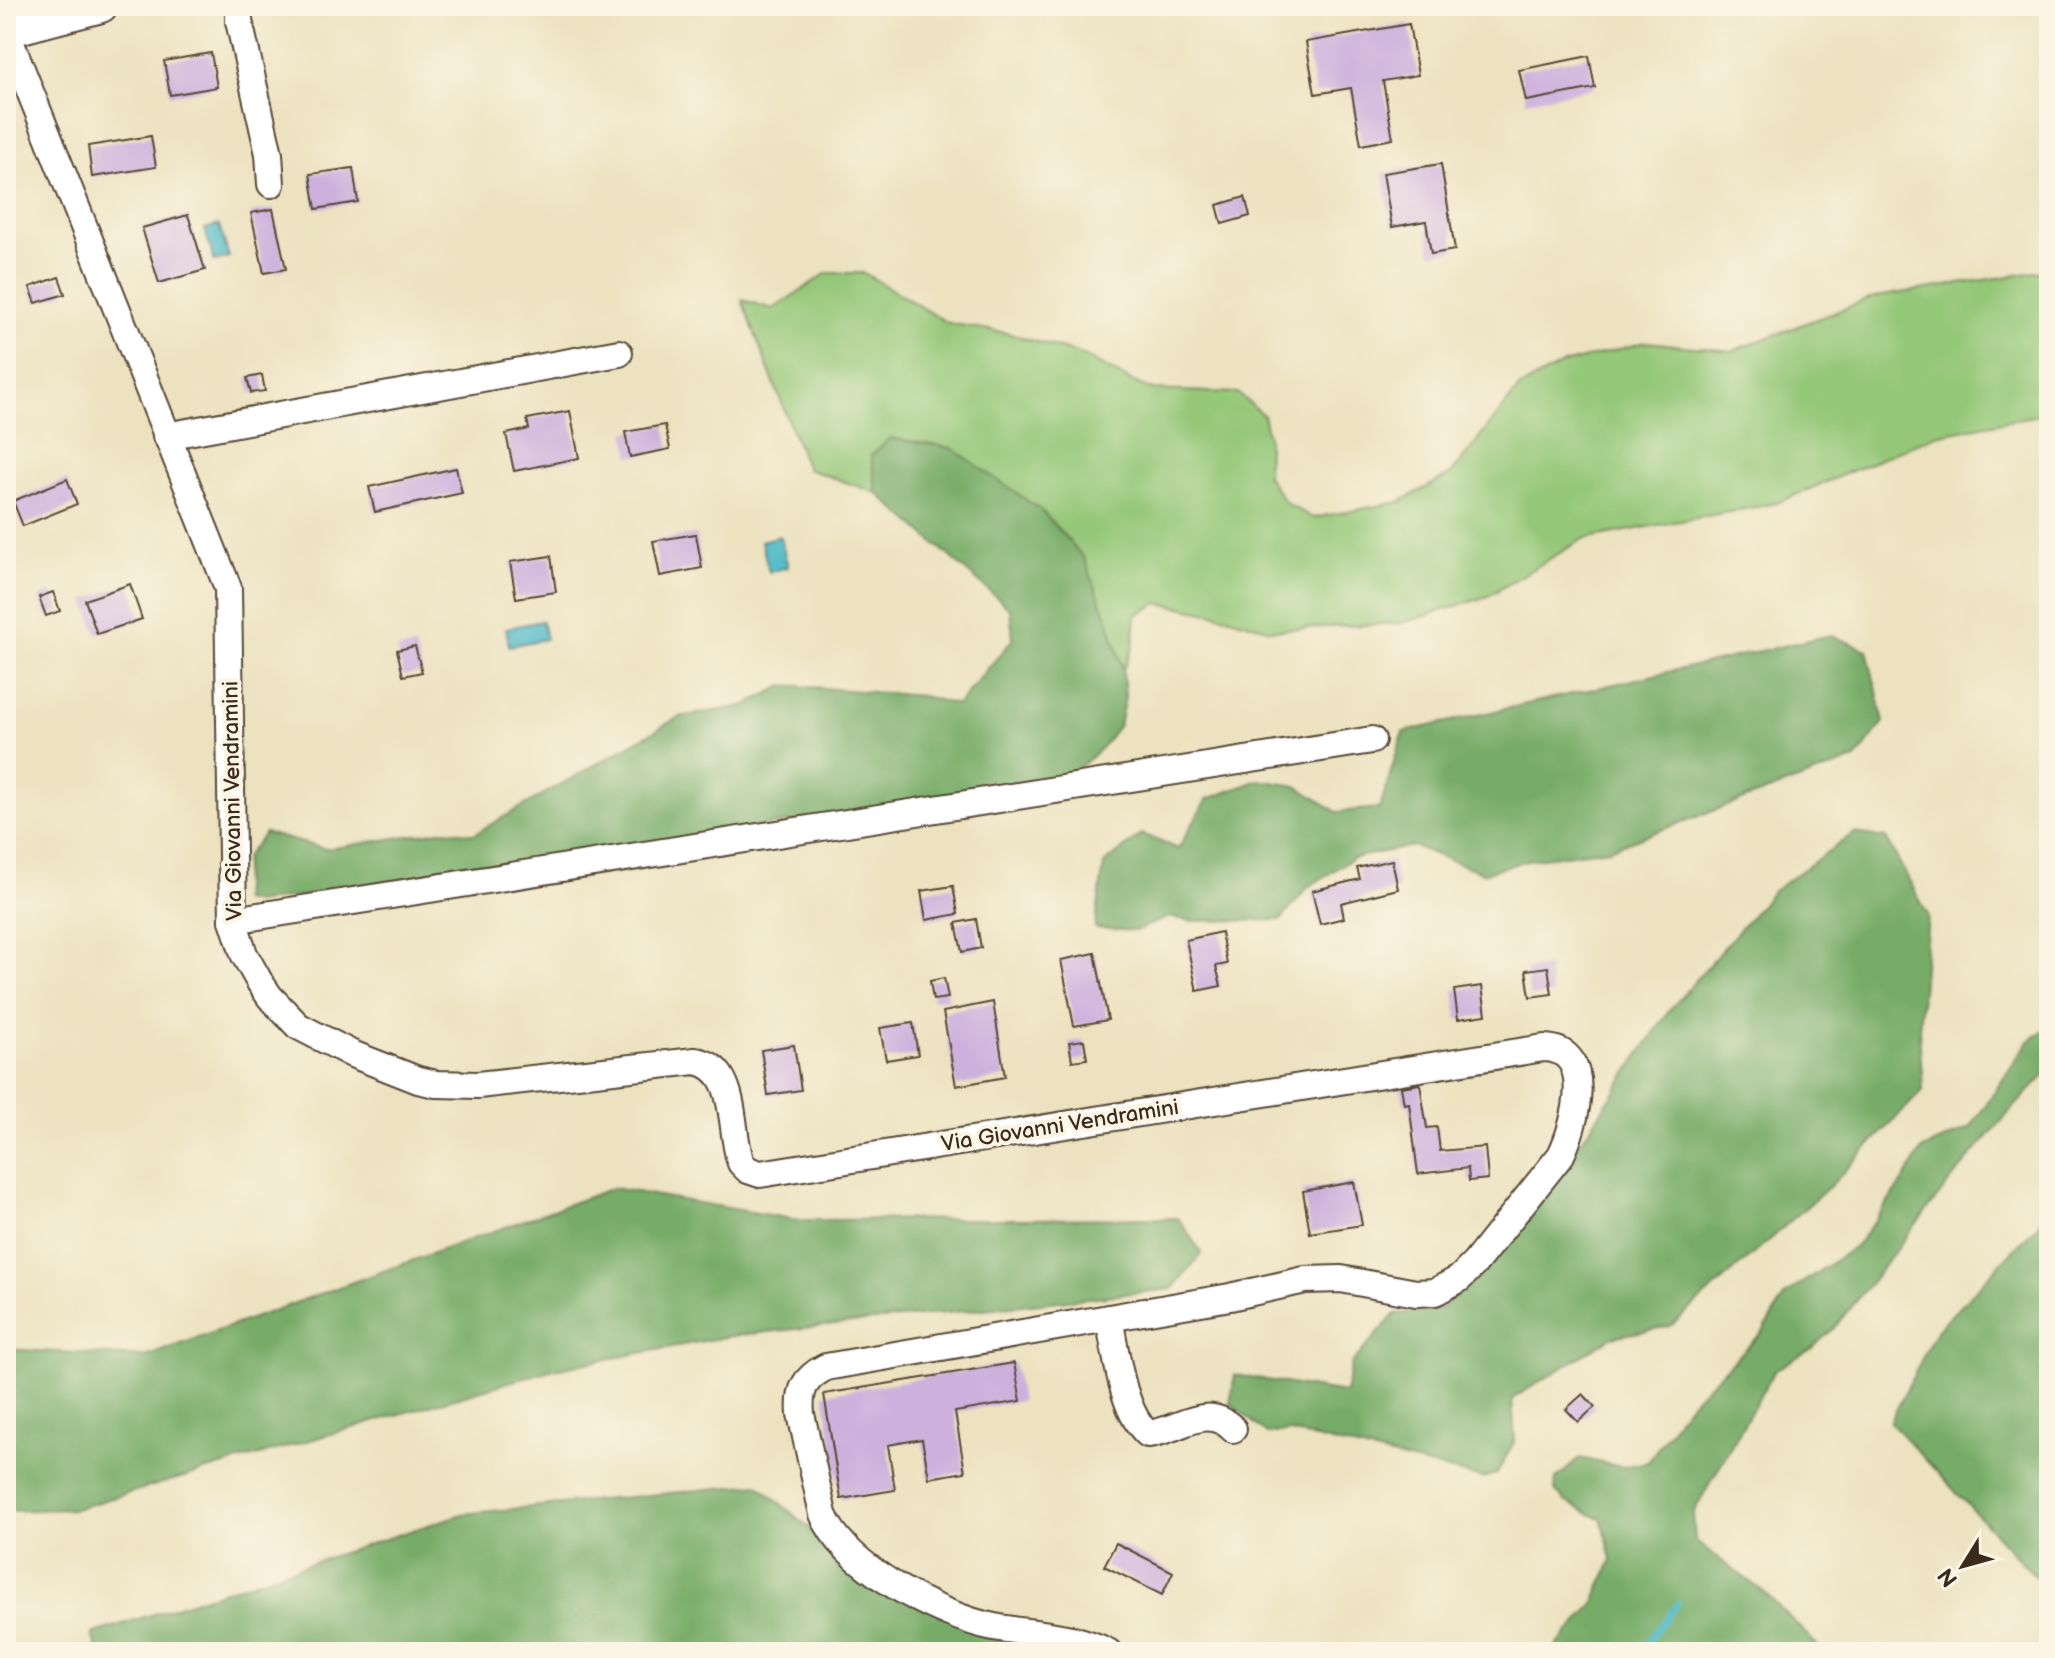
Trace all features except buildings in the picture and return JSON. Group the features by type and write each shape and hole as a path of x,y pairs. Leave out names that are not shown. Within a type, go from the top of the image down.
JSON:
{"main road":[{"path":"6,31 101,6"}],"street":[{"path":"239,6 239,21 269,154 271,184"},
{"name":"Via Giovanni Vendramini","path":"6,31 228,588 233,920 244,954 259,981 298,1026 352,1054 436,1084 478,1085 695,1061 711,1065 726,1088 741,1163 748,1170 760,1174 1533,1049 1553,1048 1562,1052 1572,1064 1576,1073 1577,1105 1569,1139 1561,1155 1481,1257 1448,1287 1422,1294 1341,1279 1305,1280 1230,1297 826,1367 812,1374 803,1384 801,1414 823,1514 836,1538 855,1557 881,1576 956,1616 993,1627 1068,1638 1108,1652"},
{"path":"166,436 619,353"},
{"path":"233,920 1372,740"},
{"path":"1109,1318 1130,1409 1139,1426 1148,1434 1159,1433 1195,1418 1214,1417 1224,1420 1233,1429"}],"green space":[{"path":"2049,270 2049,413 1936,435 1777,503 1583,539 1488,596 1403,623 1271,630 1216,614 1158,603 1136,615 1133,647 1123,670 1109,622 871,456 877,493 807,469 742,300 773,309 827,273 864,273 948,323 1007,333 1080,354 1153,390 1238,393 1263,415 1268,437 1267,476 1286,503 1313,518 1400,502 1451,474 1520,387 1560,365 1646,342 1732,351 1875,297"},
{"path":"890,438 952,448 1042,511 1084,558 1109,622 1123,670 1125,697 1119,725 1103,746 1068,778 255,903 242,900 245,858 265,833 326,849 446,830 474,834 679,717 744,706 785,685 923,696 957,705 1013,639 1010,609 877,493 871,456"},
{"path":"1831,635 1867,650 1884,722 1856,759 1609,849 1528,860 1484,873 1413,846 1353,858 1307,888 1281,920 1192,921 1169,917 1135,931 1095,928 1104,864 1142,834 1178,849 1207,799 1259,780 1297,786 1337,812 1380,808 1403,732"},
{"path":"1854,833 1886,838 1928,915 1919,1030 1923,1090 1829,1187 1671,1326 1612,1337 1512,1399 1515,1440 1497,1474 1482,1478 1291,1432 1267,1434 1230,1403 1235,1375 1345,1393 1352,1363 1395,1314 1441,1309 1486,1267 1578,1146 1668,1012 1772,892"},
{"path":"2049,1026 2049,1071 1965,1164 1834,1328 1811,1349 1775,1370 1693,1513 1695,1541 1765,1593 1824,1652 1551,1652 1593,1605 1612,1559 1602,1520 1565,1501 1555,1491 1556,1479 1580,1458 1622,1467 1648,1462 1686,1407 1762,1333 1786,1294 1856,1246 1923,1149 1970,1128 2028,1042"},
{"path":"613,1188 798,1220 1178,1218 1202,1254 1172,1289 731,1336 554,1369 74,1509 6,1511 6,1349 145,1357"},
{"path":"2049,1213 2049,1591 1890,1422 1936,1331"},
{"path":"758,1484 876,1585 1078,1652 97,1652 92,1634 462,1514"}],"water":[{"path":"219,225 229,257 214,261 205,229"},
{"path":"780,536 788,567 769,572 761,541"},
{"path":"542,621 546,639 509,646 506,628"}],"waterway":[{"path":"1640,1652 1678,1603"}]}
